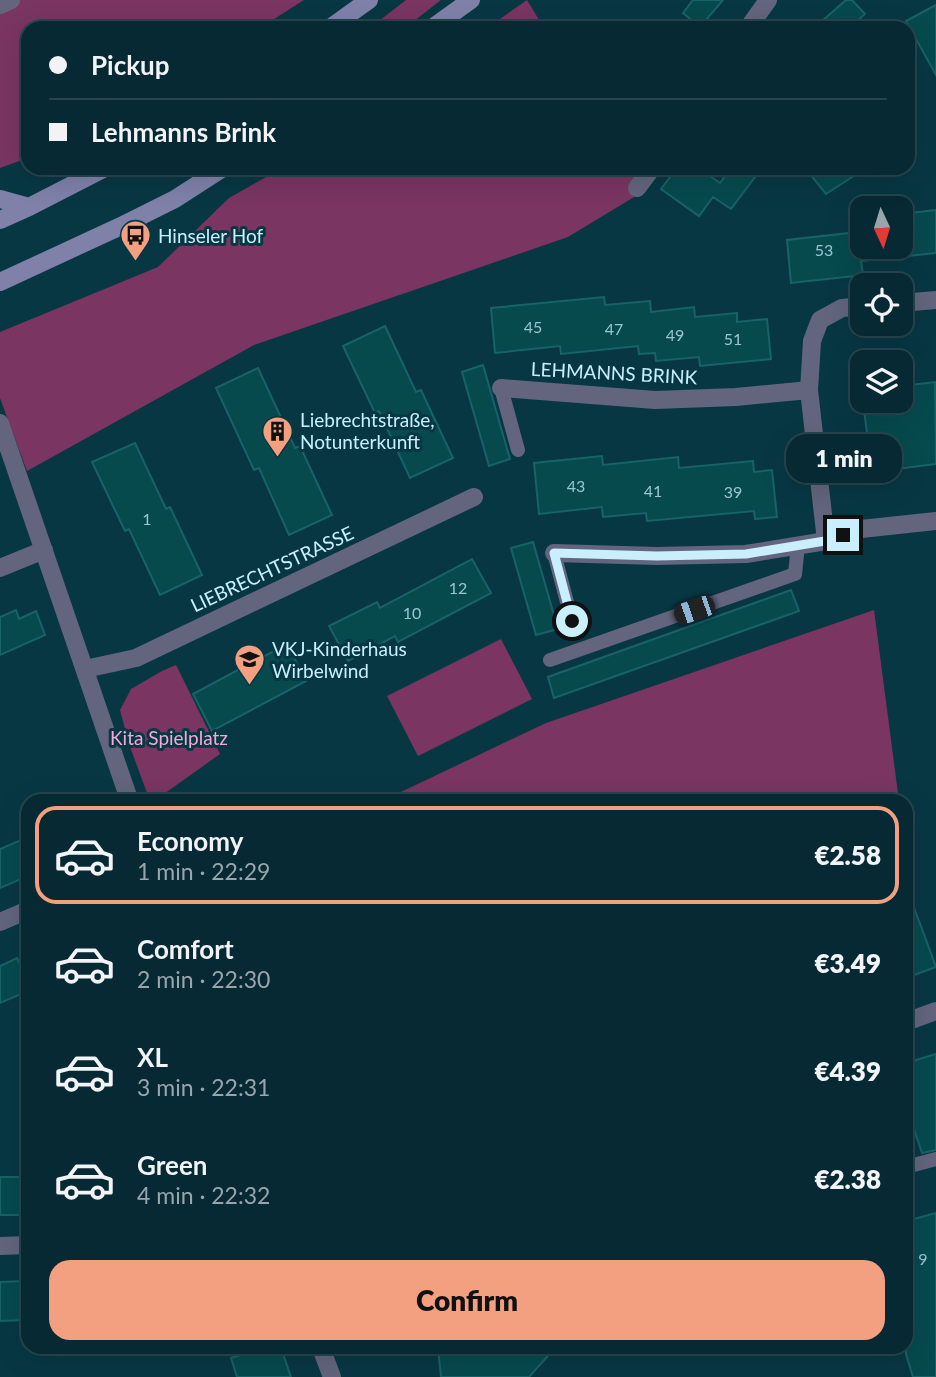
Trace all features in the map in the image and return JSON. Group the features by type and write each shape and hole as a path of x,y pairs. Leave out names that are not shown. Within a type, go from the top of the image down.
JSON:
{"main road":[{"path":"340,21 369,0"},
{"path":"442,21 471,0"},
{"path":"0,220 91,175"},
{"path":"0,282 175,199 212,175"},
{"path":"0,199 29,207"}],"street":[{"path":"0,5 11,0"},
{"path":"752,21 768,0"},
{"path":"637,188 647,175"},
{"path":"913,302 936,300"},
{"path":"825,541 809,390 812,341 820,320 842,308 850,307"},
{"name":"LEHMANNS BRINK","path":"500,388 655,400 736,397 809,390"},
{"path":"0,423 127,794"},
{"name":"LIEBRECHTSTRASSE","path":"85,669 136,658 474,497"},
{"path":"554,553 657,556 746,554 825,541 861,529 936,521"},
{"path":"0,568 44,550"},
{"path":"0,922 21,913"},
{"path":"913,1019 936,1011"},
{"path":"0,1245 21,1245"},
{"path":"323,1354 332,1377"}],"lane":[{"path":"500,388 519,450"},
{"path":"550,660 795,574 798,545"},
{"path":"554,553 572,621"},
{"path":"913,1165 936,1159"}],"green space":[{"path":"19,0 304,0 271,21 21,21 21,160 0,168 0,9"},
{"path":"406,0 441,0 414,21 379,21"},
{"path":"527,0 540,21 497,21"},
{"path":"270,175 634,175 644,191 568,237 254,345 27,471 0,398 0,332 158,267 229,198"},
{"path":"874,610 898,794 397,794 546,723"},
{"path":"501,639 532,699 418,756 387,696"},
{"name":"Kita Spielplatz","path":"176,665 220,754 164,794 147,794 120,710 131,689"}],"building":[{"path":"693,0 723,0 705,21 693,21 683,13"},
{"path":"846,0 852,0 865,14 857,21 822,21"},
{"path":"936,5 936,75 915,37 915,21 906,21"},
{"path":"672,175 709,175 720,183 726,175 755,177 731,209 713,197 699,216 661,189"},
{"path":"811,175 855,175 826,194"},
{"path":"936,210 936,253 914,255 914,213"},
{"path":"850,233 850,259 880,259 861,261 863,273 850,273 850,276 791,283 787,240"},
{"path":"604,297 605,305 650,301 651,312 694,307 695,317 737,313 737,322 767,319 771,359 700,366 699,357 656,361 655,353 639,354 638,346 561,354 560,346 495,353 491,308"},
{"name":"Liebrechtstraße, Notunterkunft","path":"385,326 416,392 421,390 453,458 410,478 379,411 375,413 343,346"},
{"path":"483,365 510,459 489,466 462,372"},
{"name":"Liebrechtstraße, Notunterkunft","path":"258,368 295,448 300,446 332,515 289,535 259,468 254,470 216,388"},
{"path":"935,382 936,464 889,470 888,462 874,464 872,441 868,441 864,413 913,413 913,385"},
{"path":"135,443 166,509 170,507 202,575 160,595 129,529 125,531 92,462"},
{"path":"602,456 603,465 678,457 679,468 753,461 754,472 772,470 777,517 755,519 754,511 647,521 646,513 603,517 602,507 539,514 534,463"},
{"path":"533,542 558,629 536,635 511,548"},
{"path":"472,559 491,593 398,642 395,636 348,661 329,626 377,602 380,608"},
{"path":"791,590 799,611 554,698 548,677"},
{"path":"16,610 19,619 36,611 45,635 0,655 0,617"},
{"name":"VKJ-Kinderhaus Wirbelwind","path":"287,644 306,681 212,731 193,694"},
{"path":"21,840 21,879 0,888 0,849"},
{"path":"913,905 936,967 913,975"},
{"path":"17,958 21,967 21,994 0,1003 0,966"},
{"path":"936,1054 936,1150 922,1153 913,1126 913,1061"},
{"path":"0,1177 21,1177 21,1215 0,1215"},
{"path":"936,1213 936,1377 913,1377 906,1354 913,1354 913,1219"},
{"path":"21,1281 21,1320 0,1321 0,1282"},
{"path":"244,1354 283,1354 291,1377 237,1377 231,1358"},
{"path":"439,1354 550,1354 529,1377 441,1377"}],"place":[{"name":"Hinseler Hof","path":"135,263"},
{"name":"Liebrechtstraße, Notunterkunft","path":"277,458"},
{"name":"VKJ-Kinderhaus Wirbelwind","path":"249,687"}],"route":[{"path":"572,621 554,553 657,556 746,554 825,541 843,535"}]}
